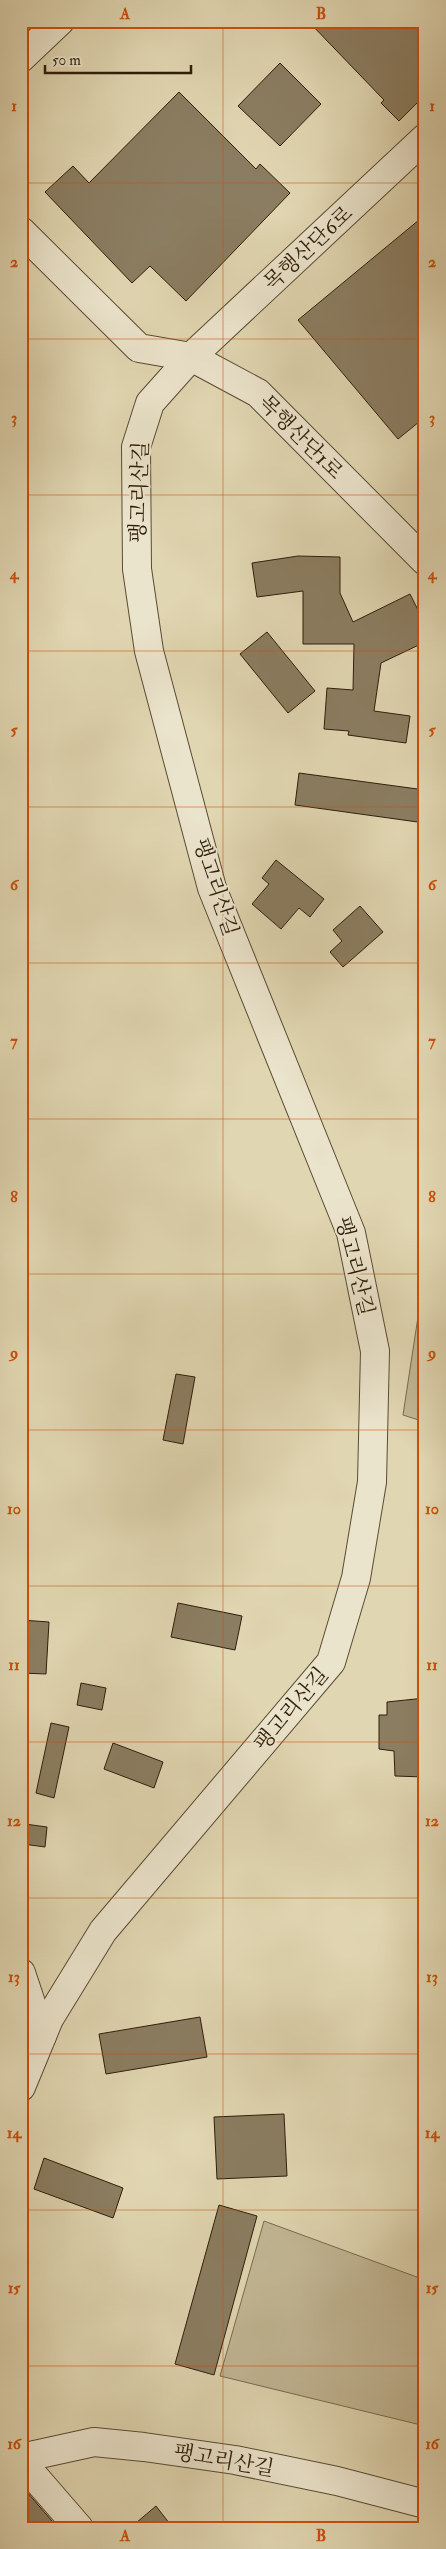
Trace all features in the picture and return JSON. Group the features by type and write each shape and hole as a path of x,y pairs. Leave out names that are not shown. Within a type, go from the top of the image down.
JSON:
{"street":[{"path":"21,58 60,21"},
{"name":"목행산단6로","path":"191,357 425,138"},
{"name":"목행산단1로","path":"21,231 140,348 191,357 258,393 425,561"},
{"name":"팽고리산길","path":"21,2087 49,2019 103,1931 331,1662 356,1578 372,1482 375,1351 351,1232 212,888 149,651 137,569 136,447 150,403 191,357"},
{"path":"21,1974 42,2036"},
{"name":"팽고리산길","path":"21,2460 94,2442 144,2447 235,2460 337,2482 425,2504"},
{"path":"21,2460 79,2528"}],"shaded area":[{"path":"425,1271 425,1422 403,1415"},
{"path":"264,2221 425,2280 425,2426 220,2376"}],"building":[{"path":"308,21 418,21 425,28 425,95 399,121 381,103 384,100"},
{"path":"280,63 321,104 280,146 238,106"},
{"path":"179,92 256,169 260,164 290,193 186,301 150,266 132,283 45,192 73,166 89,183"},
{"path":"425,215 425,417 398,439 298,320"},
{"path":"298,556 340,557 340,593 353,622 410,594 425,624 425,642 381,663 374,711 410,716 406,743 348,735 349,731 324,729 327,688 353,690 354,644 303,644 303,591 257,597 252,563"},
{"path":"267,632 315,691 288,713 240,654"},
{"path":"299,773 425,790 425,823 295,805"},
{"path":"276,860 324,899 310,917 299,908 281,929 252,904 269,884 262,878"},
{"path":"360,906 383,932 343,967 330,952 342,941 333,930"},
{"path":"176,1374 195,1377 183,1444 163,1440"},
{"path":"178,1603 242,1616 235,1650 171,1637"},
{"path":"21,1620 49,1622 46,1674 21,1673"},
{"path":"81,1683 106,1688 102,1710 77,1705"},
{"path":"425,1698 425,1777 395,1776 394,1751 379,1749 379,1715 387,1715 387,1702"},
{"path":"51,1723 69,1727 54,1798 36,1793"},
{"path":"113,1743 163,1762 154,1788 104,1769"},
{"path":"25,1824 47,1827 45,1847 23,1844"},
{"path":"200,2017 207,2057 106,2074 99,2034"},
{"path":"284,2114 287,2176 217,2179 214,2117"},
{"path":"44,2158 123,2188 113,2218 34,2189"},
{"path":"219,2205 257,2216 214,2375 175,2364"},
{"path":"21,2485 58,2528 21,2528"},
{"path":"156,2506 173,2528 130,2528"}]}
